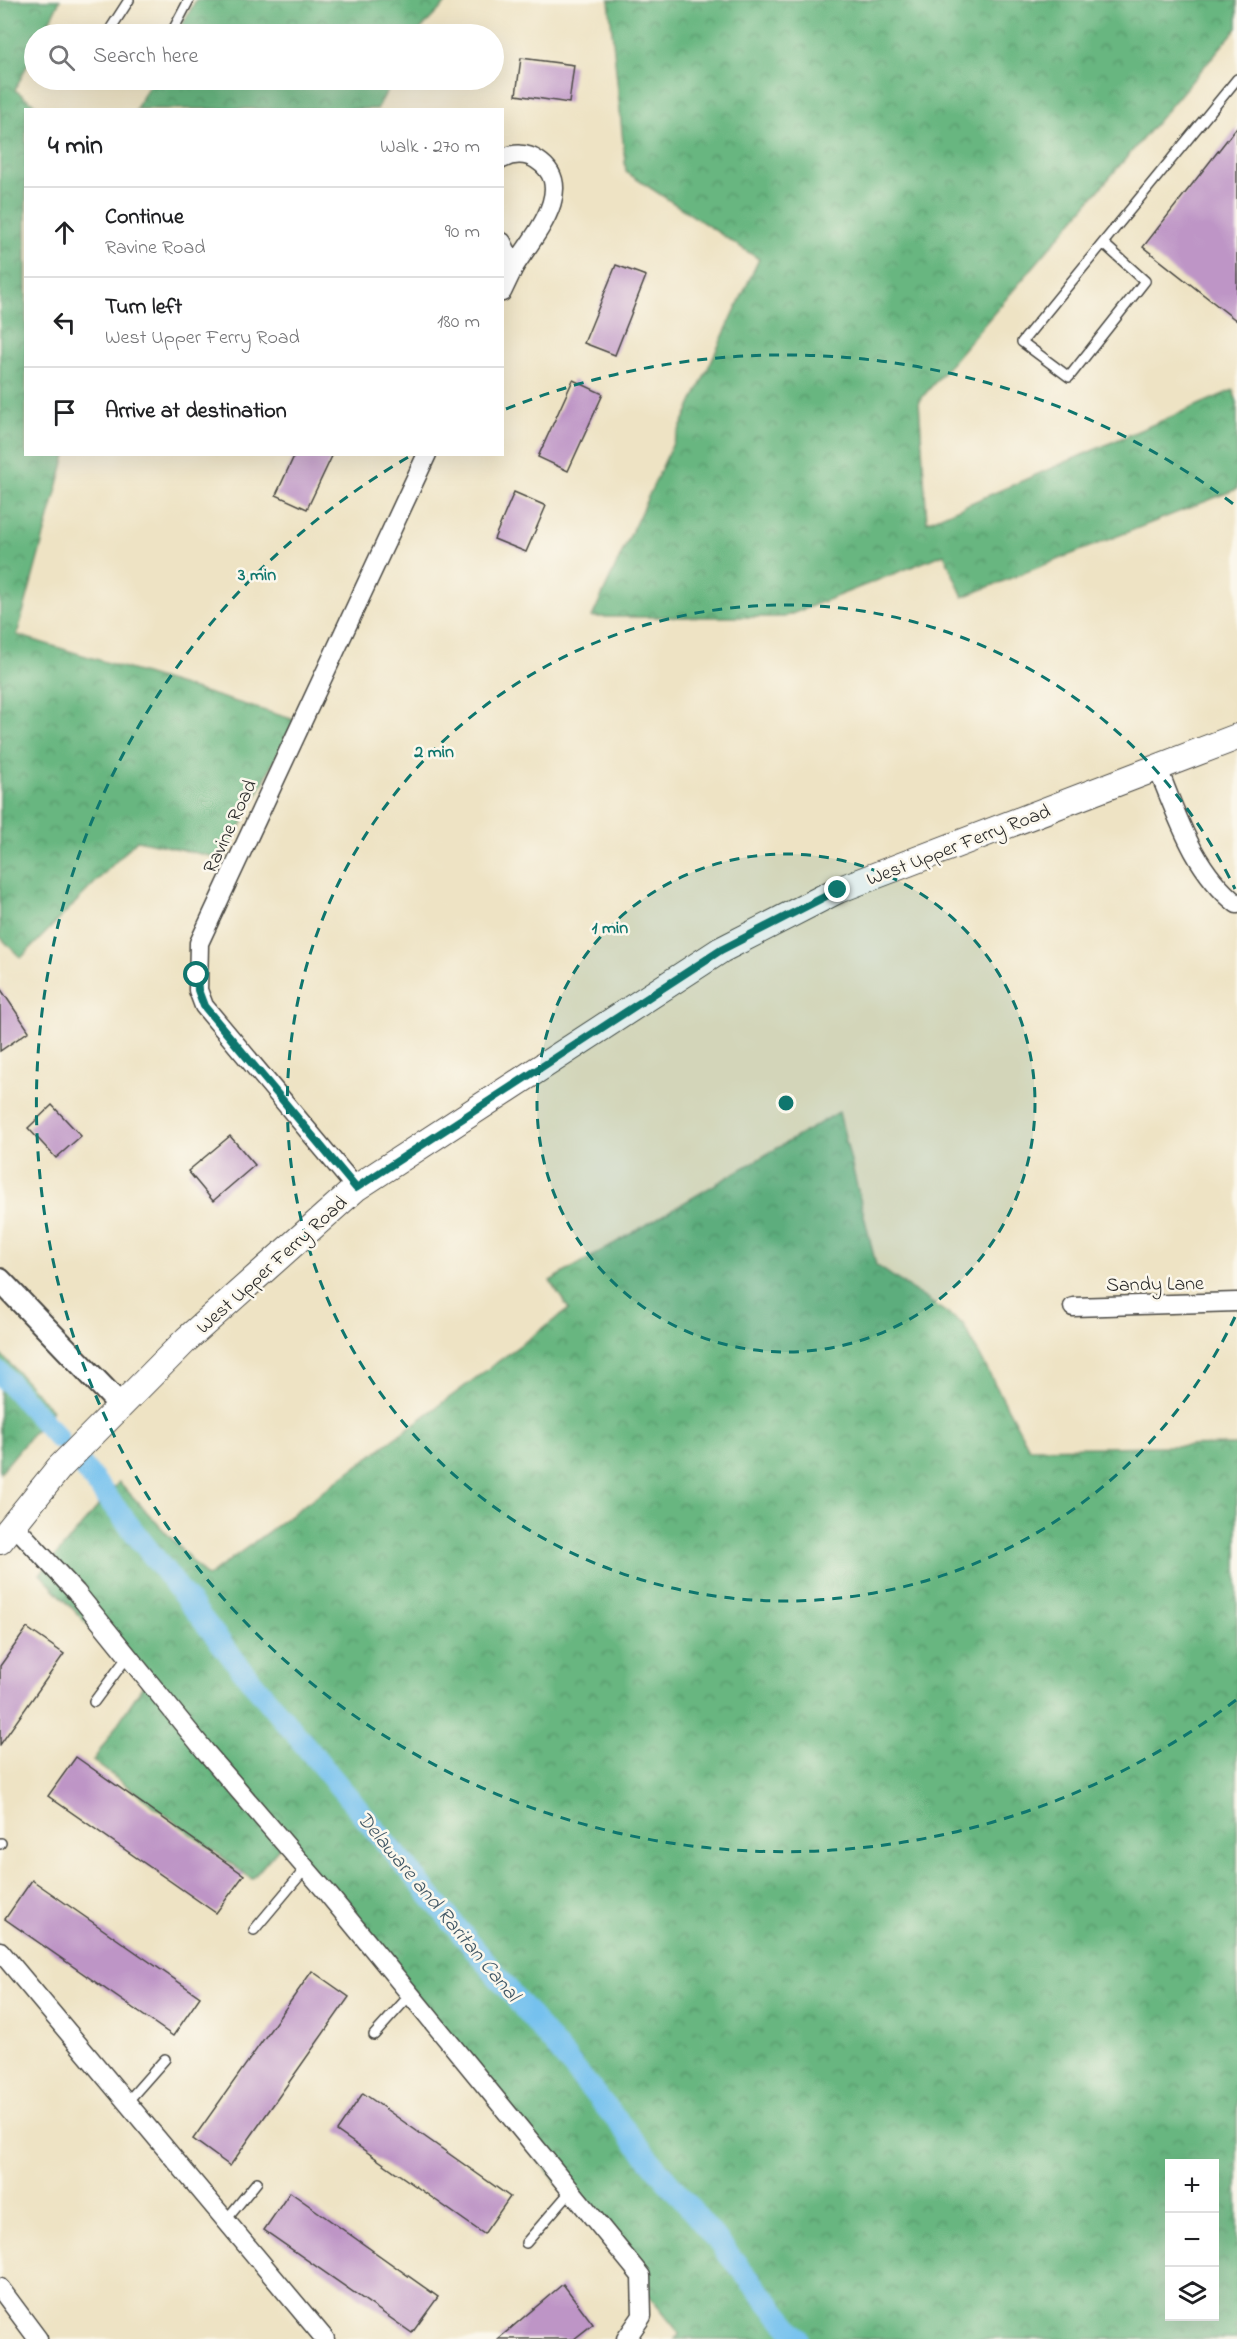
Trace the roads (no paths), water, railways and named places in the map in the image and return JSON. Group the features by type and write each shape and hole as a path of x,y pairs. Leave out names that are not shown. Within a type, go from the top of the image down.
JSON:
{"main road":[{"name":"West Upper Ferry Road","path":"7,1533 59,1468 120,1405 187,1339 356,1188 721,950 838,890 1237,737"}],"street":[{"path":"504,158 520,154 533,157 545,165 556,189 554,202 514,267 504,288"},
{"path":"504,246 514,267"},
{"name":"Ravine Road","path":"356,1188 204,1006 198,990 199,943 426,456"},
{"path":"1158,769 1191,849 1208,876 1237,904"},
{"path":"0,1280 120,1405"},
{"name":"Sandy Lane","path":"1073,1307 1237,1302"},
{"path":"7,1533 75,1592 306,1868 641,2276 642,2316 626,2339"},
{"path":"0,1952 325,2339"},
{"path":"0,2288 38,2339"}],"lane":[{"path":"114,24 129,0"},
{"path":"176,24 189,0"},
{"path":"1103,243 1145,281 1069,377 1022,342 1237,79"},
{"path":"94,1702 128,1656"},
{"path":"254,1930 306,1868"},
{"path":"374,2036 410,1995"},
{"path":"127,2102 165,2059"},
{"path":"226,2220 257,2182"},
{"path":"526,2243 570,2192"}],"waterway":[{"name":"Delaware and Raritan Canal","path":"0,1373 58,1438"},
{"name":"Delaware and Raritan Canal","path":"85,1469 239,1666 799,2339"}]}
